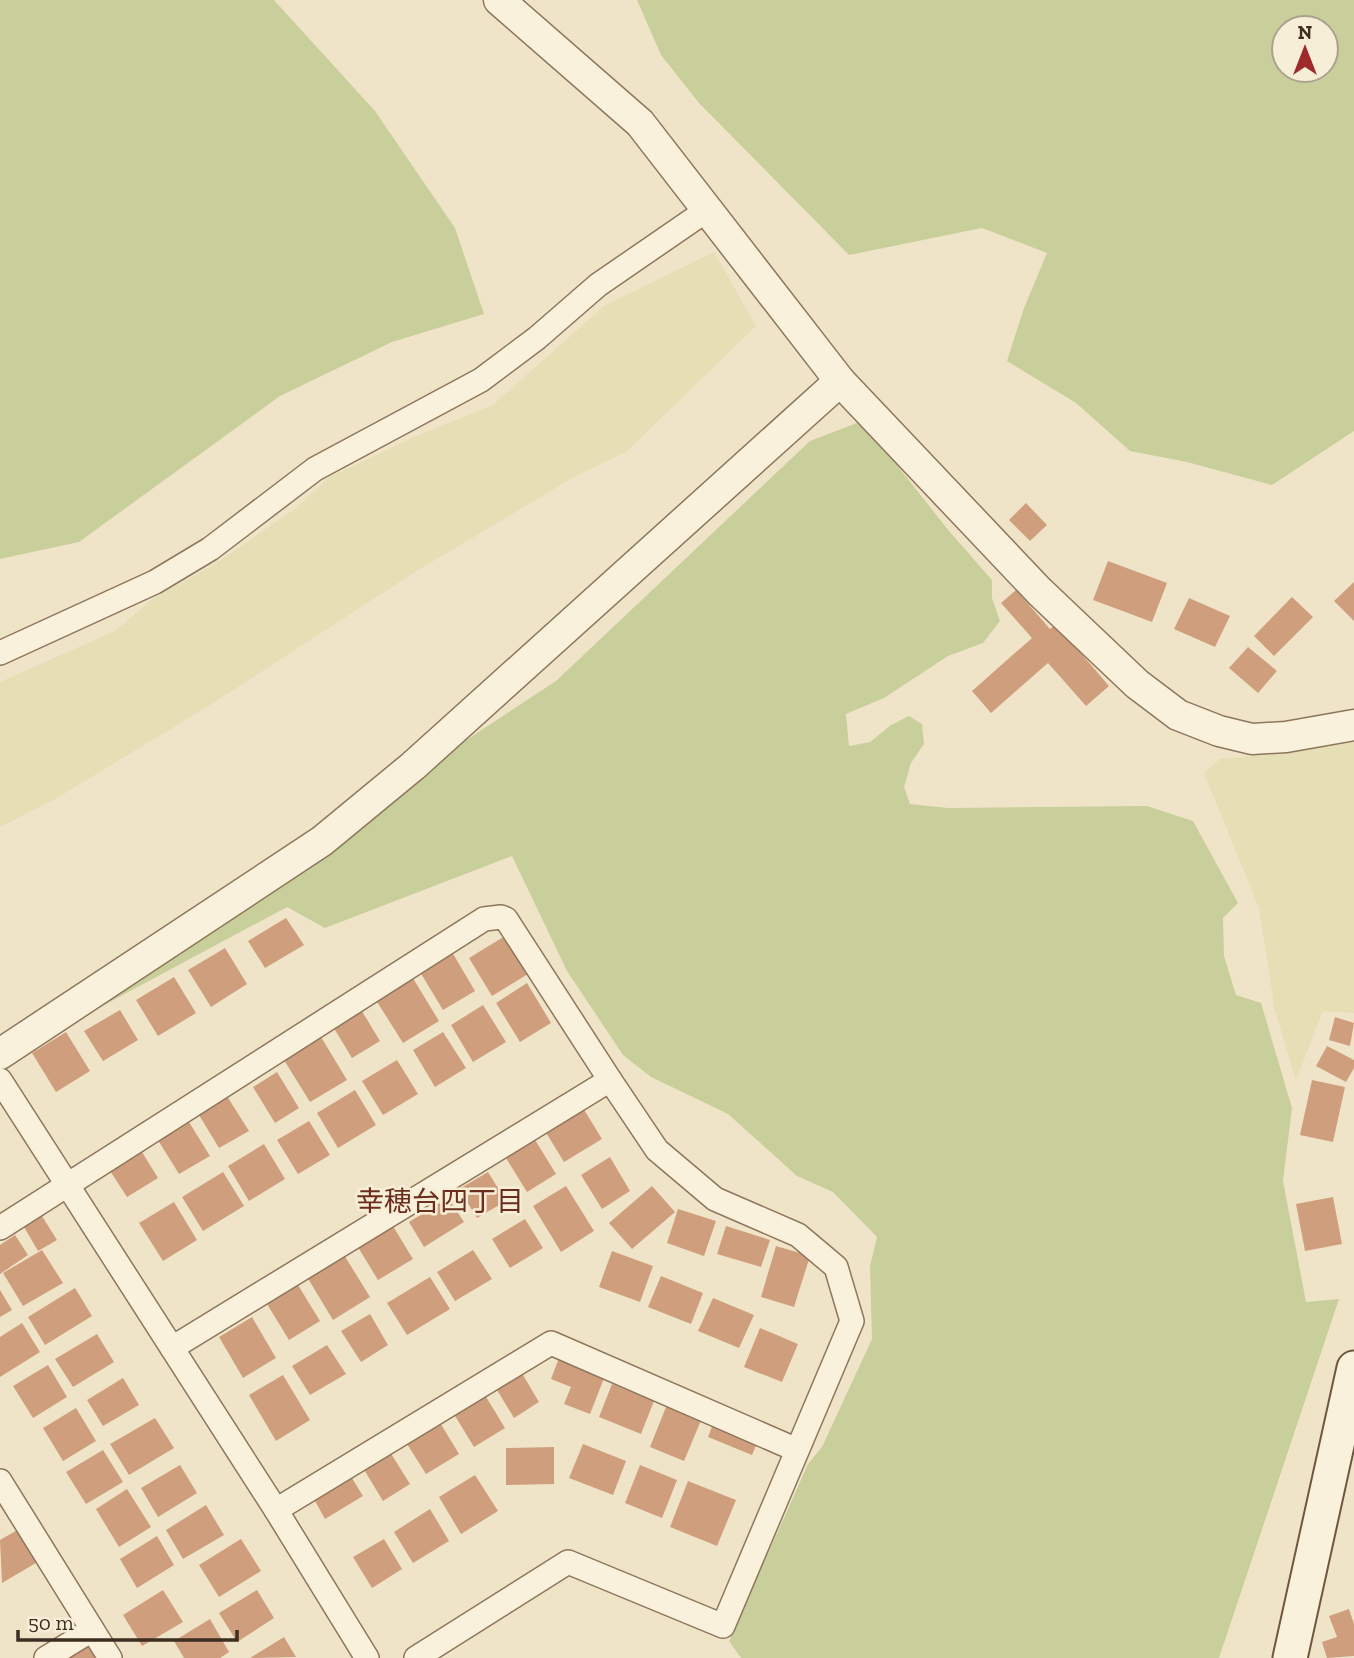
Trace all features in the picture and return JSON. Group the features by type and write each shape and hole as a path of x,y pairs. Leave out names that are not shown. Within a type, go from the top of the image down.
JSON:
{"main road":[{"path":"1290,1658 1354,1368"}],"street":[{"path":"499,0 640,123 840,381 1039,591 1137,684 1178,715 1219,732 1252,739 1286,737 1354,725"},
{"path":"0,653 155,582 210,549 315,469 481,380 537,338 598,285 707,210"},
{"path":"0,1054 322,841 423,757 840,381"},
{"path":"0,1228 484,919 506,919 657,1150 715,1199 798,1234 836,1268 852,1321 723,1626 568,1562 416,1658"},
{"path":"0,1080 276,1510 367,1658"},
{"path":"172,1348 610,1080"},
{"path":"276,1510 551,1343 797,1450"},
{"path":"0,1481 110,1658"},
{"path":"46,1658 92,1630"}],"shaded area":[{"path":"714,252 756,326 626,452 574,477 415,572 210,705 57,798 0,827 0,682 115,631 151,600 218,562 296,508 328,478 416,436 493,405 604,306"},
{"path":"1354,739 1354,1013 1323,1011 1296,1080 1275,1011 1259,908 1204,773 1220,759"}],"green space":[{"path":"0,0 274,0 375,111 455,228 484,314 392,342 280,396 79,542 0,559"},
{"path":"637,0 1354,0 1354,431 1272,485 1187,462 1130,451 1076,403 1007,361 1024,308 1047,253 982,228 849,255 699,103 661,55"},
{"path":"862,421 949,531 992,580 992,598 1000,621 983,643 948,656 884,698 846,714 849,746 870,742 891,725 909,716 922,724 924,744 911,763 904,787 910,804 948,808 1147,806 1193,821 1238,903 1223,918 1224,956 1236,995 1261,1003 1292,1108 1283,1181 1306,1302 1339,1299 1219,1658 741,1658 729,1641 808,1464 822,1447 872,1339 870,1266 877,1237 833,1192 797,1176 728,1114 651,1077 623,1055 567,971 512,856 325,928 287,907 80,1018 61,1007 556,681 810,441"}],"building":[{"path":"1026,503 1047,525 1030,541 1009,520"},
{"path":"1108,561 1167,583 1152,622 1093,600"},
{"path":"1354,582 1354,621 1334,601"},
{"path":"1016,590 1050,629 1056,624 1109,686 1086,706 1048,663 991,713 972,691 1032,638 1001,603"},
{"path":"1292,597 1313,617 1274,656 1254,636"},
{"path":"1189,598 1230,616 1215,647 1174,629"},
{"path":"1248,647 1277,671 1258,693 1229,668"},
{"path":"286,918 304,945 265,968 248,941"},
{"path":"505,936 528,974 492,996 469,958"},
{"path":"225,948 247,984 211,1007 188,970"},
{"path":"452,952 475,991 443,1010 420,972"},
{"path":"411,975 439,1021 403,1043 374,997"},
{"path":"174,977 196,1013 158,1036 136,1000"},
{"path":"527,983 551,1023 520,1042 496,1003"},
{"path":"483,1005 506,1042 473,1062 451,1025"},
{"path":"360,1008 380,1041 352,1058 332,1025"},
{"path":"120,1010 138,1040 103,1061 84,1031"},
{"path":"1335,1017 1354,1023 1350,1046 1329,1040"},
{"path":"66,1032 90,1071 56,1092 32,1053"},
{"path":"443,1032 466,1068 435,1087 413,1050"},
{"path":"321,1037 347,1080 310,1102 284,1060"},
{"path":"1327,1046 1354,1060 1354,1068 1346,1082 1316,1066"},
{"path":"397,1060 418,1094 383,1115 362,1081"},
{"path":"277,1072 299,1108 275,1123 253,1087"},
{"path":"1312,1080 1345,1087 1333,1142 1300,1135"},
{"path":"355,1090 376,1125 338,1148 317,1113"},
{"path":"225,1093 249,1131 219,1148 196,1110"},
{"path":"583,1108 602,1139 564,1162 545,1131"},
{"path":"184,1114 210,1156 179,1174 153,1132"},
{"path":"309,1121 330,1155 298,1174 277,1140"},
{"path":"532,1135 556,1174 527,1192 503,1153"},
{"path":"137,1144 158,1178 127,1197 105,1163"},
{"path":"264,1144 285,1179 249,1201 228,1166"},
{"path":"610,1157 630,1191 602,1209 581,1175"},
{"path":"223,1172 244,1206 203,1231 182,1197"},
{"path":"488,1172 506,1201 477,1218 459,1189"},
{"path":"566,1186 594,1231 561,1252 533,1206"},
{"path":"652,1186 675,1212 632,1249 609,1223"},
{"path":"1333,1197 1342,1244 1305,1251 1296,1204"},
{"path":"448,1198 464,1222 424,1247 409,1222"},
{"path":"174,1202 197,1240 163,1261 139,1223"},
{"path":"678,1209 716,1221 704,1256 667,1243"},
{"path":"42,1216 57,1240 38,1251 24,1227"},
{"path":"388,1218 413,1259 378,1280 353,1239"},
{"path":"525,1219 543,1248 510,1268 492,1239"},
{"path":"726,1226 770,1240 761,1267 717,1254"},
{"path":"15,1235 28,1255 0,1274 0,1245"},
{"path":"776,1246 810,1256 794,1307 761,1297"},
{"path":"42,1250 63,1283 23,1306 3,1273"},
{"path":"341,1250 370,1297 333,1320 304,1272"},
{"path":"473,1250 492,1279 455,1301 437,1272"},
{"path":"612,1251 653,1266 640,1302 599,1287"},
{"path":"661,1276 703,1293 691,1324 648,1307"},
{"path":"430,1277 450,1309 407,1335 387,1303"},
{"path":"298,1285 320,1321 289,1340 267,1304"},
{"path":"75,1288 92,1316 45,1345 28,1317"},
{"path":"0,1290 12,1310 0,1317"},
{"path":"713,1298 754,1315 739,1348 698,1331"},
{"path":"370,1314 388,1345 361,1362 341,1331"},
{"path":"252,1317 276,1358 243,1378 219,1337"},
{"path":"22,1323 40,1352 0,1377 0,1337"},
{"path":"760,1328 798,1344 782,1382 744,1367"},
{"path":"97,1334 114,1362 73,1387 55,1359"},
{"path":"327,1345 346,1374 310,1395 292,1366"},
{"path":"562,1350 608,1368 590,1414 564,1404 571,1387 551,1379"},
{"path":"48,1365 67,1397 33,1418 13,1386"},
{"path":"517,1365 539,1402 514,1418 491,1380"},
{"path":"283,1375 310,1420 276,1441 249,1395"},
{"path":"123,1378 139,1405 103,1426 87,1400"},
{"path":"612,1384 654,1401 641,1434 599,1417"},
{"path":"480,1387 505,1428 474,1447 449,1406"},
{"path":"670,1397 705,1411 684,1461 650,1447"},
{"path":"76,1408 96,1441 63,1461 43,1428"},
{"path":"436,1416 459,1454 426,1474 402,1436"},
{"path":"716,1416 761,1434 752,1455 708,1437"},
{"path":"155,1418 174,1448 129,1475 110,1444"},
{"path":"583,1444 626,1461 613,1495 569,1478"},
{"path":"554,1447 554,1484 506,1485 506,1448"},
{"path":"103,1450 123,1482 86,1504 66,1472"},
{"path":"390,1452 410,1484 383,1501 363,1468"},
{"path":"180,1465 197,1493 158,1517 141,1488"},
{"path":"640,1465 677,1480 662,1518 625,1503"},
{"path":"347,1470 363,1496 325,1519 310,1492"},
{"path":"475,1475 498,1511 461,1534 439,1497"},
{"path":"688,1481 736,1500 717,1546 670,1527"},
{"path":"127,1489 151,1527 119,1547 96,1509"},
{"path":"206,1505 224,1535 183,1559 166,1530"},
{"path":"430,1509 449,1541 413,1563 394,1532"},
{"path":"21,1528 41,1560 2,1583 0,1540"},
{"path":"157,1536 174,1565 137,1588 120,1559"},
{"path":"241,1539 261,1571 219,1597 199,1565"},
{"path":"384,1539 402,1569 372,1588 353,1557"},
{"path":"163,1590 183,1622 142,1646 123,1615"},
{"path":"257,1590 274,1618 237,1642 219,1613"},
{"path":"1349,1609 1354,1624 1354,1656 1327,1658 1322,1642 1337,1637 1329,1616"},
{"path":"210,1619 229,1652 220,1658 184,1658 174,1641"},
{"path":"83,1637 96,1658 48,1658"},
{"path":"284,1637 296,1657 250,1658"}],"district":[{"name":"幸穂台四丁目","path":"440,1201"}]}
